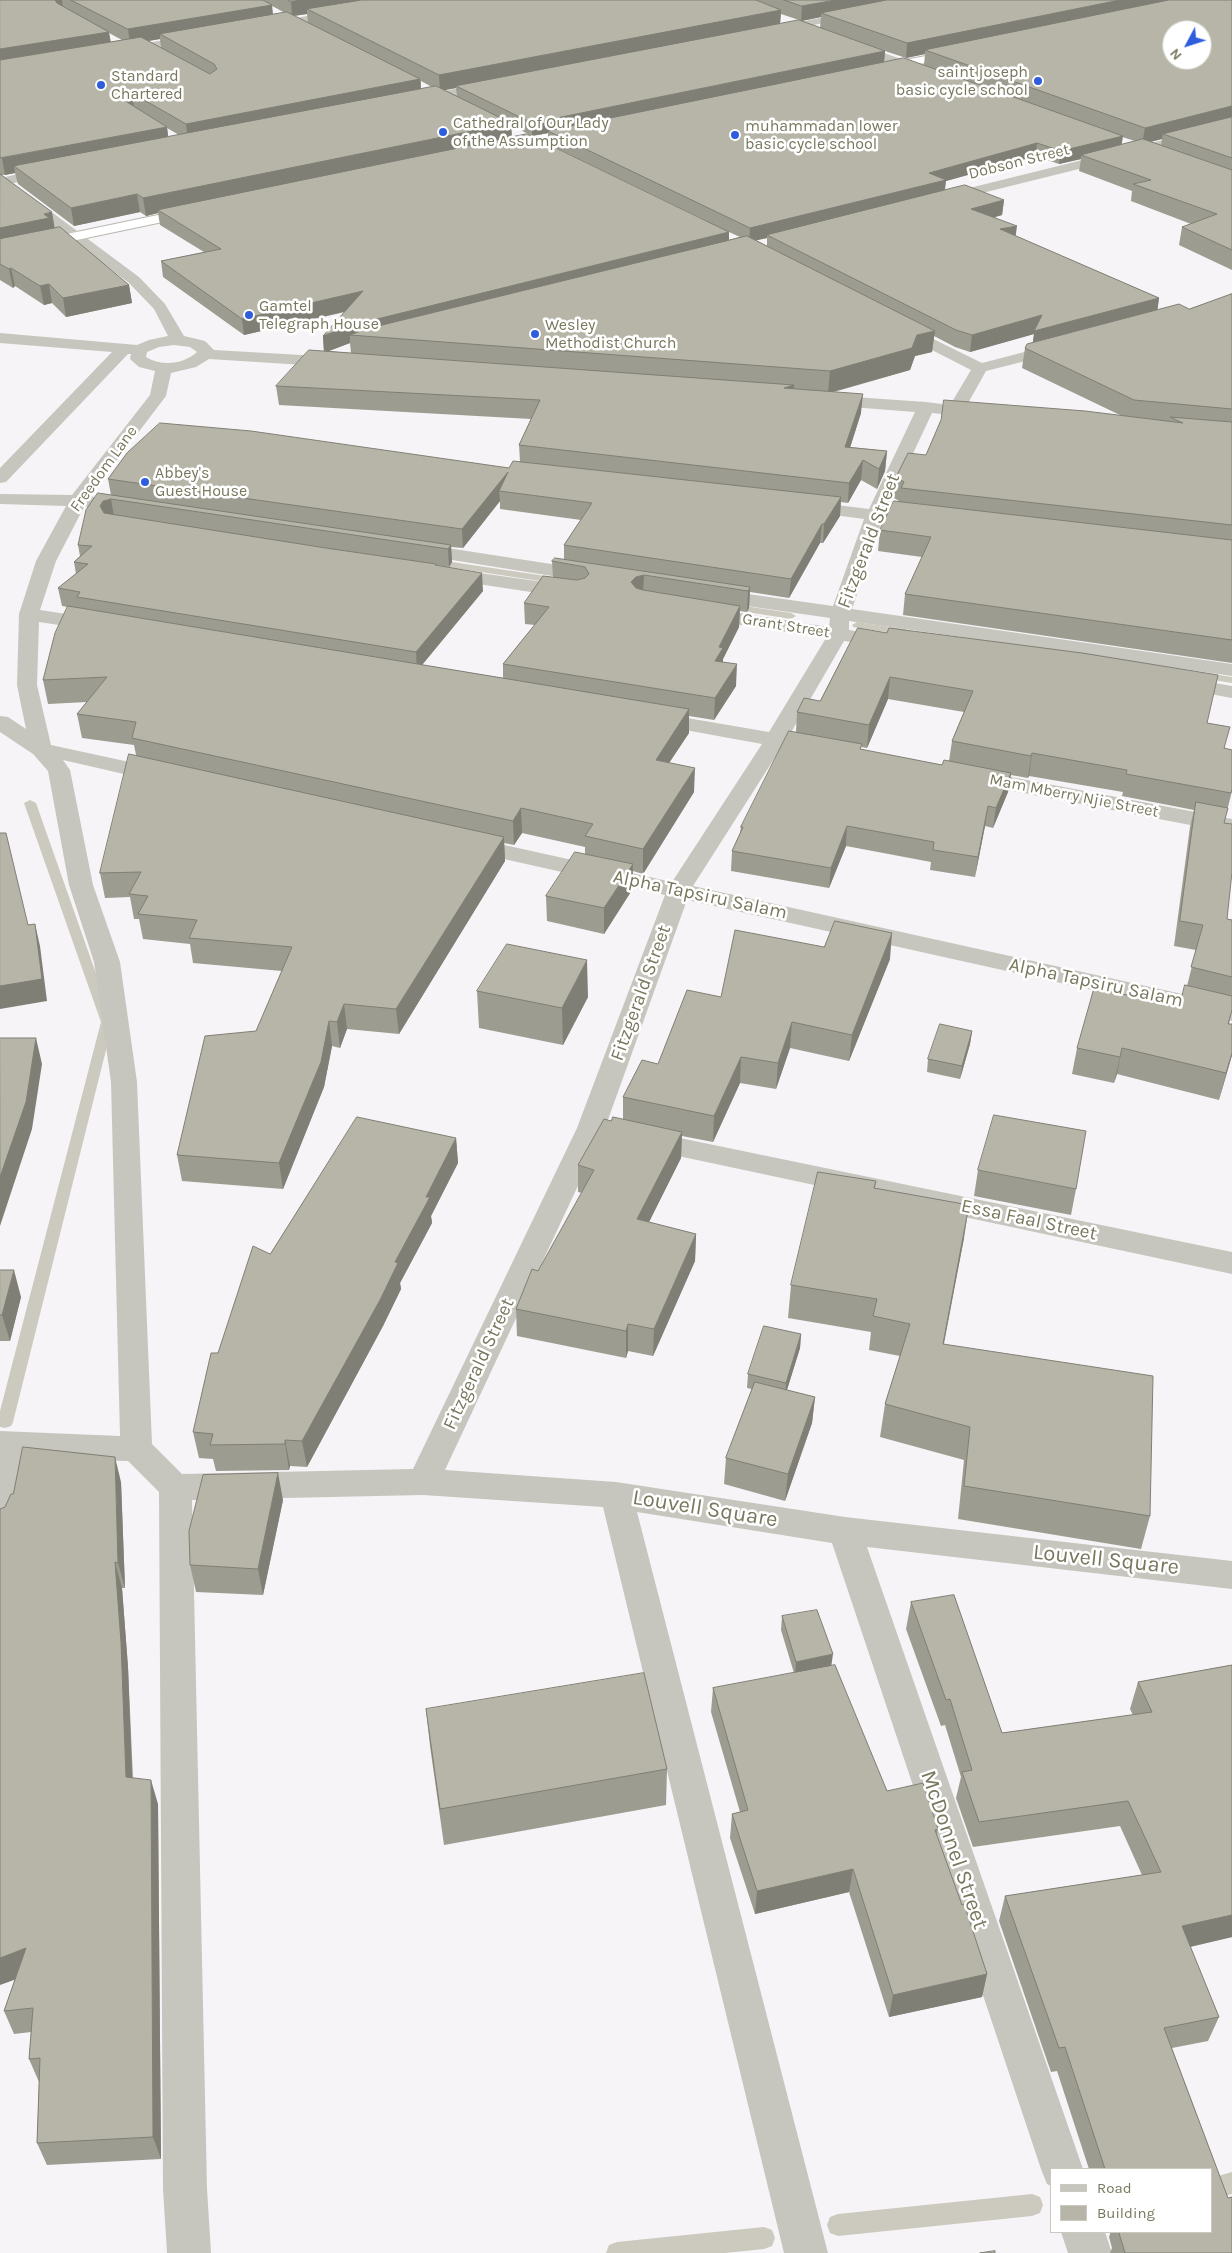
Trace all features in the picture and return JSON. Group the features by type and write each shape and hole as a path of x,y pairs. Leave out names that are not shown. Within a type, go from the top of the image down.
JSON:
{"highway":[{"path":"865,72 971,50"},
{"path":"489,149 595,127"},
{"path":"0,252 209,208"}],"street":[{"path":"255,28 420,0"},
{"path":"270,11 309,30"},
{"path":"758,33 866,13"},
{"path":"771,16 940,77"},
{"path":"109,52 209,35"},
{"path":"112,40 128,49"},
{"path":"144,46 161,56"},
{"path":"399,103 506,82"},
{"path":"421,87 454,104"},
{"name":"Dobson Street","path":"931,202 1232,127"},
{"path":"511,133 544,150"},
{"path":"1122,143 1159,156"},
{"path":"1,181 69,168"},
{"path":"1,181 134,280 160,307 179,340"},
{"path":"885,320 980,368 1073,344"},
{"path":"0,338 132,349 155,343 179,340 202,345 206,350 205,354"},
{"path":"132,349 142,363 164,367 186,365 195,362 205,354 321,361 347,358"},
{"path":"0,478 132,349"},
{"name":"Freedom Lane","path":"40,748 27,685 29,614 46,561 134,428 158,396 164,367"},
{"path":"956,410 980,368"},
{"path":"808,399 976,412"},
{"name":"Fitzgerald Street","path":"422,1482 591,1128 679,890 776,740 839,624 875,515 926,407"},
{"path":"134,428 154,430"},
{"path":"8,500 78,512 106,504"},
{"path":"786,504 905,518"},
{"path":"396,546 611,579"},
{"path":"424,571 588,594"},
{"name":"Grant Street","path":"697,592 839,624 905,644"},
{"name":"Grant Street","path":"684,610 839,624 1232,670"},
{"path":"29,614 117,628"},
{"path":"1165,681 1232,692"},
{"path":"629,715 844,752"},
{"path":"0,722 40,748 59,770 82,885 107,962 123,1073 136,1449"},
{"path":"40,748 186,781"},
{"name":"Mam Mberry Njie Street","path":"951,773 1232,826"},
{"name":"Alpha Tapsiru Salam","path":"447,839 1232,1013"},
{"name":"Essa Faal Street","path":"591,1128 1232,1263"},
{"path":"0,1522 10,1445 136,1449 175,1487 185,2180 189,2253"},
{"name":"Louvell Square","path":"175,1487 422,1482 616,1495 845,1531 1232,1574"},
{"path":"616,1495 806,2253"},
{"name":"McDonnel Street","path":"845,1531 1062,2168"},
{"path":"1083,2233 1090,2253"}],"building":[{"path":"0,0 55,0 57,3 109,32 0,49"},
{"path":"71,0 263,0 272,5 128,29"},
{"path":"362,0 756,0 781,10 439,75 307,9"},
{"path":"784,0 836,0 802,6"},
{"path":"887,0 1120,0 907,43 821,13"},
{"path":"1169,0 1232,0 1232,106 1145,128 925,50"},
{"path":"287,12 420,79 186,124 132,93 125,98 127,102 167,127 0,158 0,60 141,37 210,74 217,69 214,64 160,34"},
{"path":"799,20 885,51 532,123 456,86"},
{"path":"904,58 1123,136 1061,151 1037,143 929,173 946,180 750,228 548,131"},
{"path":"436,86 511,123 143,198 137,194 71,208 14,166"},
{"path":"1232,117 1232,158 1163,134"},
{"path":"527,134 729,232 353,325 323,336 363,291 242,319 161,261 221,249 158,210"},
{"path":"1143,139 1232,170 1232,250 1182,227 1217,214 1133,184 1151,180 1081,155"},
{"path":"0,174 52,212 44,214 49,218 0,228"},
{"path":"965,185 1004,200 971,209 1017,226 1000,229 1159,298 1034,331 1042,315 972,335 956,330 767,235"},
{"path":"60,227 129,285 63,298 49,284 40,286 11,268 9,269 0,264 0,239"},
{"path":"747,236 935,331 917,335 912,348 830,371 350,335 366,329"},
{"path":"1232,294 1232,409 1134,400 1025,348 1027,344 1179,304 1189,309"},
{"path":"309,350 794,385 784,388 863,394 845,447 887,451 879,469 863,460 849,483 519,445 540,400 276,386"},
{"path":"944,400 1085,411 1183,423 1170,417 1232,422 1232,525 901,488 904,482 896,477 908,453 926,455 941,420"},
{"path":"160,423 251,431 509,468 513,461 841,497 824,524 822,524 791,579 564,545 592,503 499,491 508,472 462,529 108,479 127,453"},
{"path":"98,493 451,545 448,549 111,499 103,501 100,506 104,513 436,564 482,573 416,652 77,597 80,592 58,588 88,564 74,562 92,546 78,545 86,510"},
{"path":"894,501 1232,540 1232,640 905,594 931,537 880,530"},
{"path":"555,558 750,587 748,591 644,575 636,577 631,582 636,588 643,590 740,606 719,647 723,648 715,661 737,664 715,698 503,664 549,607 524,603 543,576 577,580 585,578 589,574 585,567 552,561"},
{"path":"68,606 689,709 656,760 695,768 643,849 585,836 593,824 521,808 513,821 132,738 136,722 77,714 107,677 43,680 55,633"},
{"path":"858,628 887,633 889,628 1082,653 1218,675 1207,723 1230,727 1224,748 1232,750 1231,793 1126,774 1127,770 1032,753 1031,756 952,741 973,691 890,677 869,725 797,712 804,698 820,701"},
{"path":"789,731 862,744 860,749 942,765 944,760 1011,773 996,808 988,806 978,857 933,850 934,842 847,826 831,868 732,851 743,827 741,827"},
{"path":"129,754 504,837 396,1009 344,1004 337,1022 329,1021 321,1062 279,1163 177,1155 205,1036 256,1031 292,947 189,938 197,920 138,914 148,896 129,894 141,872 100,873"},
{"path":"1196,802 1228,808 1224,823 1232,824 1232,872 1227,919 1232,920 1232,977 1191,967 1203,925 1180,921"},
{"path":"0,833 6,833 28,925 35,924 42,979 0,986"},
{"path":"575,852 633,864 604,908 546,896"},
{"path":"835,921 892,933 852,1035 792,1022 778,1063 741,1057 714,1116 623,1097 642,1060 658,1064 687,990 721,997 735,930 824,947"},
{"path":"507,944 587,960 562,1008 477,991"},
{"path":"1185,985 1232,996 1232,1010 1228,1024 1232,1024 1232,1053 1226,1073 1122,1048 1120,1057 1077,1048 1094,988 1179,1006"},
{"path":"940,1024 972,1031 962,1066 928,1059"},
{"path":"0,1038 36,1038 26,1102 0,1177"},
{"path":"994,1115 1086,1131 1076,1189 978,1170"},
{"path":"357,1117 456,1138 426,1197 430,1197 395,1262 398,1263 380,1300 302,1441 285,1440 285,1444 210,1445 213,1434 193,1432 211,1353 218,1353 253,1246 270,1254"},
{"path":"613,1117 682,1132 637,1219 696,1234 654,1329 628,1324 626,1331 516,1309 532,1269 538,1271 594,1170 578,1165 604,1119 611,1121"},
{"path":"818,1172 876,1181 874,1188 969,1205 943,1344 1153,1376 1150,1516 964,1486 970,1427 885,1404 910,1324 873,1316 877,1299 791,1285"},
{"path":"0,1270 14,1270 2,1315 0,1315"},
{"path":"764,1326 801,1334 786,1383 748,1374"},
{"path":"755,1382 815,1397 788,1474 726,1458"},
{"path":"23,1447 115,1457 118,1563 115,1562 121,1642 126,1777 151,1780 153,2137 37,2143 40,2058 29,2059 33,2008 4,2011 26,1948 0,1958 0,1509 5,1507 11,1494 13,1494"},
{"path":"278,1473 258,1569 190,1565 189,1531 203,1475"},
{"path":"954,1595 1002,1733 1152,1712 1138,1682 1232,1665 1232,1915 1182,1926 1219,2017 1164,2028 1228,2198 1232,2197 1232,2253 1125,2253 1119,2233 1212,2233 1212,2168 1105,2168 1065,2047 1059,2048 1005,1896 1161,1872 1128,1801 979,1822 962,1772 972,1770 950,1699 946,1700 911,1602"},
{"path":"817,1610 833,1654 796,1662 782,1616"},
{"path":"835,1665 887,1791 923,1783 938,1829 935,1830 962,1905 964,1904 987,1974 893,1995 853,1869 757,1891 732,1814 748,1810 713,1688"},
{"path":"644,1673 667,1769 440,1809 426,1709"}],"waterway":[{"path":"432,562 559,581"},
{"path":"731,607 791,616"},
{"path":"857,625 905,632"},
{"path":"1199,675 1232,680"},
{"path":"5,1422 107,1022 30,803"},
{"path":"1212,2189 1232,2183"},
{"path":"838,2225 1032,2205"},
{"path":"617,2253 764,2238"}],"place":[{"name":"saint joseph basic cycle school","path":"1038,81"},
{"name":"Standard Chartered","path":"101,85"},
{"name":"Cathedral of Our Lady of the Assumption","path":"443,132"},
{"name":"muhammadan lower basic cycle school","path":"735,135"},
{"name":"Gamtel Telegraph House","path":"249,315"},
{"name":"Wesley Methodist Church","path":"535,334"},
{"name":"Abbey's Guest House","path":"145,482"}]}
